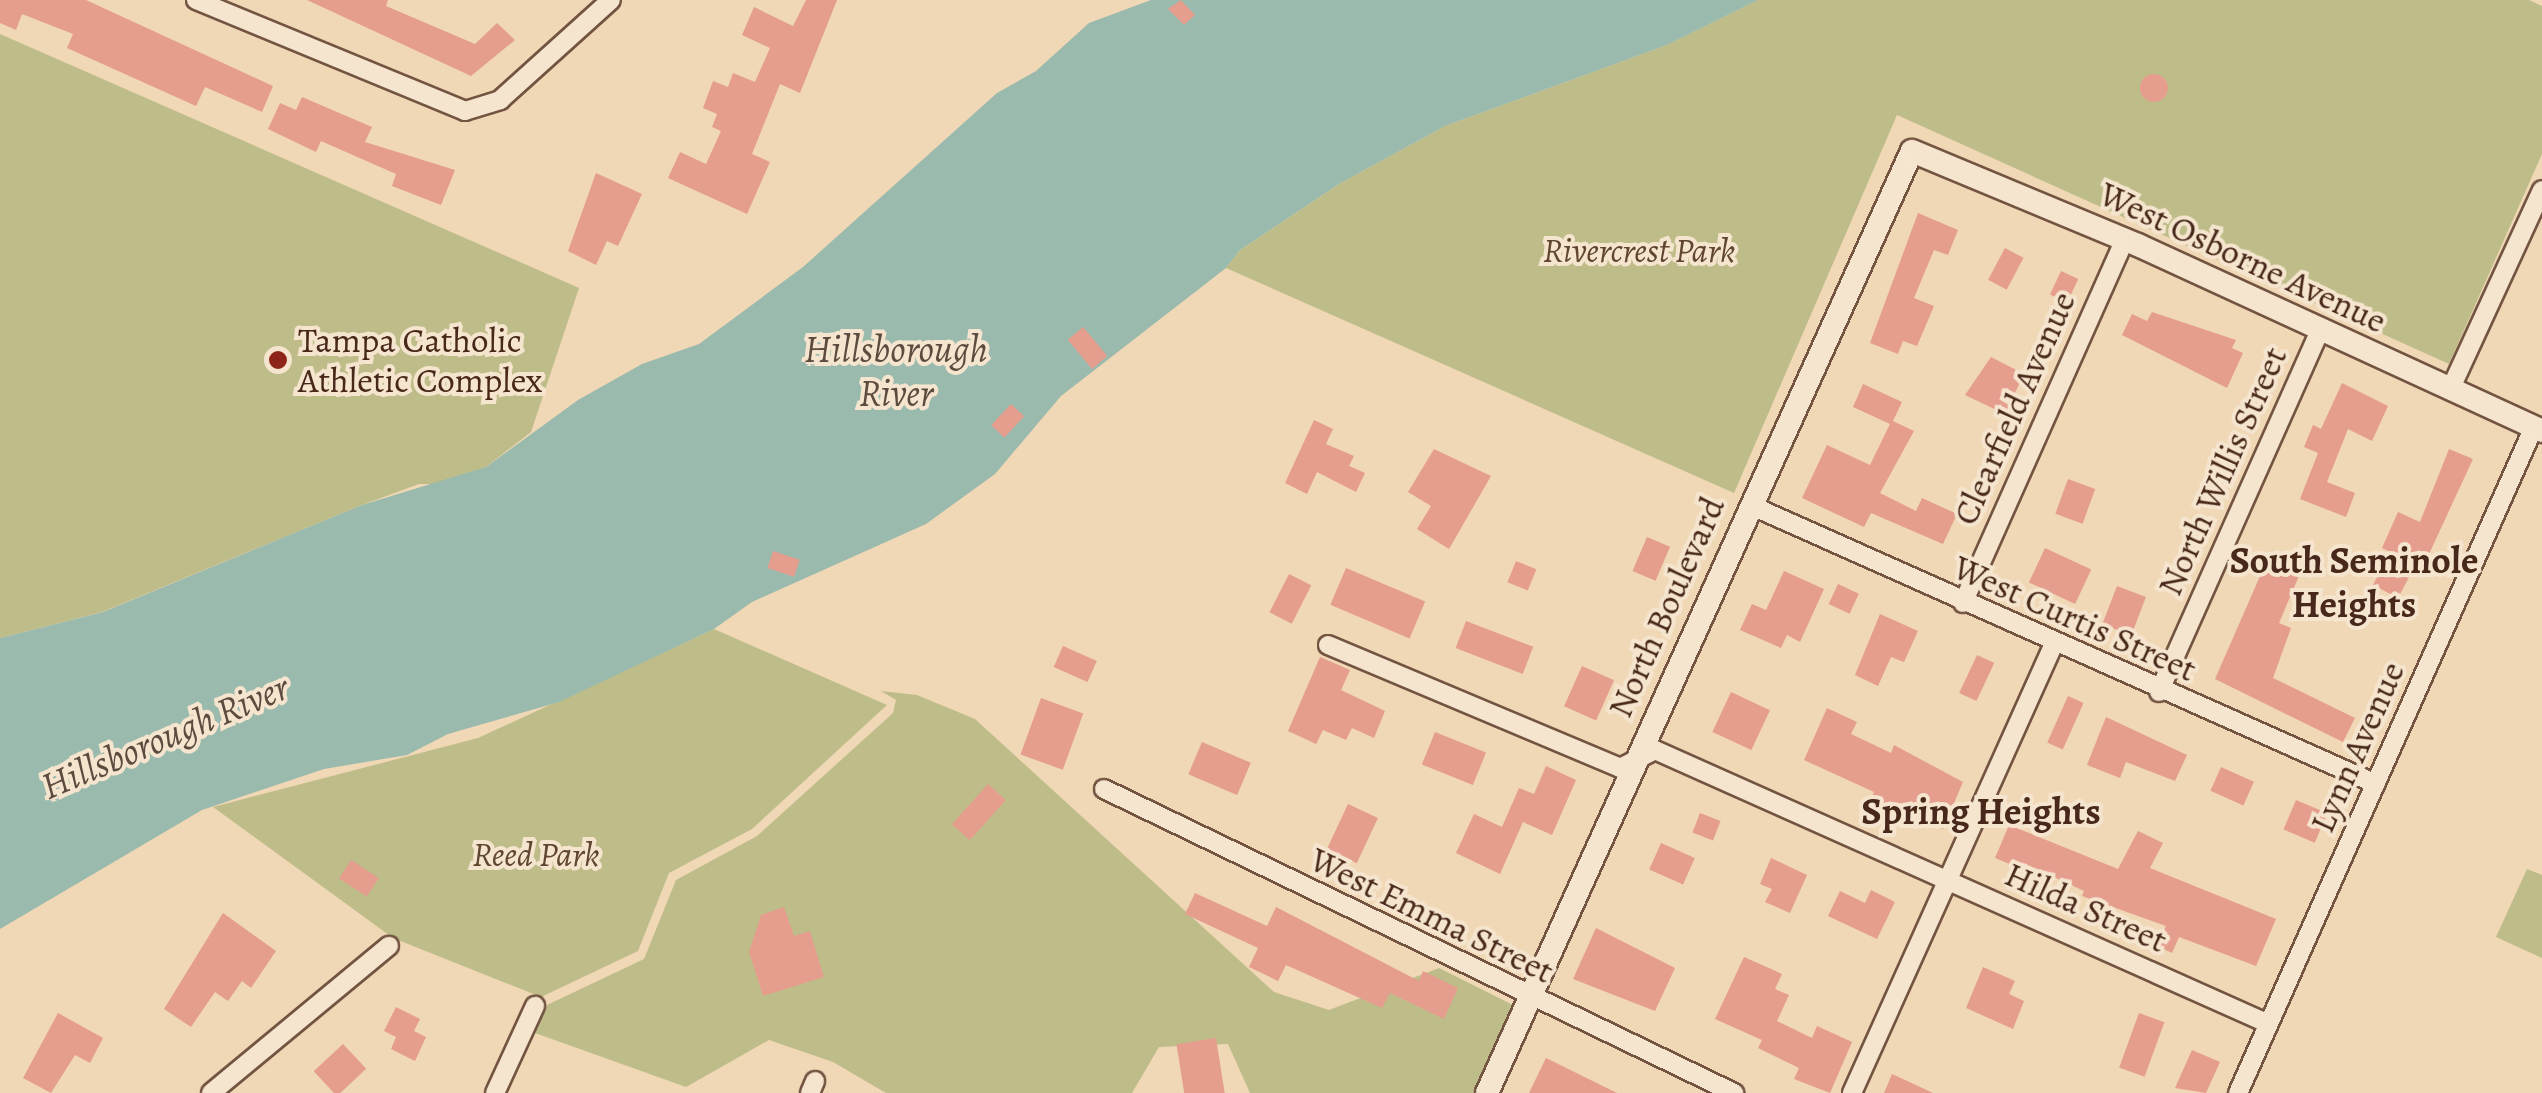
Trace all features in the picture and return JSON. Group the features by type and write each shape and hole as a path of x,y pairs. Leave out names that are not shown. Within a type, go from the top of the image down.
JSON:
{"street":[{"path":"196,0 465,111 500,100 611,0"},
{"name":"West Osborne Avenue","path":"1912,150 2125,240 2538,429"},
{"name":"North Boulevard","path":"1487,1093 1912,150"},
{"path":"2450,390 2542,190"},
{"name":"Clearfield Avenue","path":"1963,603 2125,240"},
{"name":"North Willis Street","path":"2159,692 2320,331"},
{"name":"Lynn Avenue","path":"2238,1093 2538,429"},
{"name":"West Curtis Street","path":"1750,506 2159,692 2376,784"},
{"path":"1852,1093 2054,643"},
{"name":"Hilda Street","path":"1328,646 1620,768 1655,750 2269,1024"},
{"name":"West Emma Street","path":"1104,789 1529,999 1734,1093"},
{"path":"210,1093 388,946"},
{"path":"495,1093 535,1006"}],"green space":[{"name":"Rivercrest Park","path":"1758,0 2529,0 2542,6 2542,154 2449,364 1897,115 1734,493 1226,268 1240,250 1339,184 1445,126 1667,45"},
{"name":"Tampa Catholic Athletic Complex","path":"0,34 579,288 531,432 486,467 445,484 419,484 362,505 102,612 0,638"},
{"name":"Reed Park","path":"714,629 887,705 752,829 669,873 638,951 541,997 393,938 213,807 478,738"},
{"path":"881,691 917,695 975,719 1274,992 1329,1010 1439,968 1515,1006 1473,1093 1250,1093 1228,1044 1159,1047 1132,1093 886,1093 833,1062 769,1040 686,1087 535,1033 547,1005 644,959 676,880 757,836 893,713 896,700"},
{"path":"2527,869 2542,875 2542,958 2496,937"}],"water":[{"name":"Hillsborough River","path":"1151,0 1758,0 1667,45 1445,126 1339,184 1240,250 1226,268 1061,396 995,474 926,524 752,602 714,629 559,702 448,734 407,755 324,769 202,810 0,929 0,638 103,612 362,505 486,467 578,400 642,364 699,344 803,267 997,93 1036,71 1089,23"}],"building":[{"path":"0,0 86,0 273,86 262,112 205,87 196,106 67,48 73,34 22,14 16,30 0,23"},
{"path":"307,0 388,0 386,6 475,44 497,23 515,40 471,76"},
{"path":"806,0 837,0 800,93 780,84 752,154 770,162 747,214 668,178 680,152 706,164 721,131 712,127 717,114 703,108 713,81 728,87 733,73 755,82 770,48 742,35 754,7 793,26"},
{"path":"1181,0 1195,15 1184,25 1168,9"},
{"path":"2154,74 2164,78 2168,88 2164,98 2154,102 2144,98 2140,88 2144,78"},
{"path":"302,97 372,127 365,142 455,170 441,205 392,186 396,174 321,141 316,152 268,129 280,103 296,110"},
{"path":"596,173 642,194 618,246 607,241 596,265 568,251"},
{"path":"1918,213 1958,230 1948,255 1934,250 1914,298 1934,306 1917,346 1903,341 1898,354 1870,343"},
{"path":"2005,248 2024,258 2007,290 1988,280"},
{"path":"2061,271 2078,279 2067,303 2050,295"},
{"path":"2152,312 2236,340 2232,348 2243,353 2227,388 2122,335 2132,314 2147,321"},
{"path":"1083,327 1107,356 1092,369 1068,340"},
{"path":"1991,357 2024,374 2005,414 1965,395"},
{"path":"2342,383 2388,406 2372,441 2348,429 2327,482 2355,493 2346,517 2300,499 2318,453 2304,447 2313,425 2321,429"},
{"path":"1863,384 1902,402 1893,421 1914,431 1880,493 1916,511 1922,498 1957,514 1943,544 1871,513 1864,527 1802,498 1827,445 1870,465 1890,424 1853,407"},
{"path":"1011,404 1024,416 1004,437 991,425"},
{"path":"1314,420 1333,429 1326,444 1354,456 1349,466 1365,473 1356,492 1317,472 1307,494 1285,483"},
{"path":"1434,449 1491,476 1449,549 1417,529 1431,506 1408,492"},
{"path":"2449,449 2473,459 2423,567 2416,564 2398,598 2373,585 2390,552 2382,548 2398,512 2420,522"},
{"path":"2068,479 2095,489 2083,524 2055,514"},
{"path":"1647,537 1670,547 1656,581 1633,571"},
{"path":"2045,548 2091,570 2075,604 2029,582"},
{"path":"773,551 800,560 794,577 767,568"},
{"path":"2271,551 2304,564 2279,623 2291,628 2273,678 2355,718 2343,742 2215,679"},
{"path":"1516,561 1536,569 1528,591 1507,582"},
{"path":"1346,568 1425,602 1410,638 1330,605"},
{"path":"1784,571 1824,589 1800,642 1787,635 1781,648 1740,630 1752,604 1766,610"},
{"path":"1289,574 1311,585 1292,624 1269,612"},
{"path":"1838,584 1859,594 1850,614 1829,604"},
{"path":"2117,586 2146,597 2131,635 2102,624"},
{"path":"1880,614 1918,631 1904,662 1891,657 1878,686 1855,675"},
{"path":"1466,621 1533,647 1523,674 1456,648"},
{"path":"1063,646 1097,661 1087,682 1054,667"},
{"path":"1977,655 1994,663 1976,701 1959,693"},
{"path":"1320,657 1350,670 1341,690 1385,711 1374,738 1352,728 1346,740 1323,730 1316,744 1288,731"},
{"path":"1582,666 1614,680 1596,720 1564,706"},
{"path":"1731,692 1770,710 1751,750 1712,732"},
{"path":"2068,696 2084,703 2063,750 2047,743"},
{"path":"1041,698 1083,713 1063,770 1020,754"},
{"path":"1827,708 1857,722 1851,734 1891,753 1894,745 1963,782 1943,829 1869,802 1874,792 1804,760"},
{"path":"2106,717 2187,755 2175,781 2126,762 2120,778 2087,765"},
{"path":"1435,732 1486,753 1473,785 1422,764"},
{"path":"1202,742 1251,763 1237,795 1188,774"},
{"path":"1546,766 1576,780 1552,835 1523,822 1500,874 1456,853 1474,814 1502,827 1519,788 1534,794"},
{"path":"2221,767 2254,782 2243,805 2210,791"},
{"path":"988,784 1006,800 970,840 952,824"},
{"path":"2296,800 2327,813 2315,843 2283,829"},
{"path":"1348,804 1378,818 1357,863 1327,849"},
{"path":"1700,813 1721,821 1713,840 1692,833"},
{"path":"2009,825 2118,869 2138,831 2163,843 2150,868 2276,919 2256,966 2179,937 2172,953 2157,946 2166,926 2082,896 2084,891 2026,864 2024,870 1995,858"},
{"path":"1661,843 1695,858 1683,885 1649,869"},
{"path":"1771,858 1807,875 1790,913 1765,902 1772,889 1760,884"},
{"path":"351,860 379,878 367,896 339,878"},
{"path":"1871,890 1895,902 1877,939 1828,916 1840,891 1865,903"},
{"path":"1195,893 1267,926 1276,907 1419,981 1423,971 1458,988 1444,1019 1390,993 1382,1008 1286,965 1278,981 1249,967 1258,948 1185,914"},
{"path":"784,907 794,936 810,931 824,977 763,996 749,952 761,915"},
{"path":"223,913 276,951 251,988 242,981 228,1001 215,992 191,1027 164,1009"},
{"path":"1596,928 1675,968 1655,1011 1573,979"},
{"path":"1744,957 1782,974 1775,989 1789,995 1777,1021 1812,1038 1817,1026 1852,1042 1830,1093 1794,1079 1799,1068 1758,1048 1762,1040 1715,1019"},
{"path":"1983,967 2015,981 2009,994 2024,1001 2013,1029 1966,1008"},
{"path":"396,1007 420,1019 414,1031 426,1037 415,1061 391,1049 396,1037 384,1031"},
{"path":"58,1013 103,1038 90,1063 75,1055 51,1093 23,1078"},
{"path":"2139,1013 2164,1022 2145,1077 2119,1068"},
{"path":"1216,1038 1225,1093 1184,1093 1176,1044"},
{"path":"343,1044 366,1069 340,1093 334,1093 314,1071"},
{"path":"2192,1050 2220,1062 2206,1093 2175,1088"},
{"path":"1546,1058 1617,1093 1529,1093"},
{"path":"1892,1074 1933,1093 1884,1093"}],"place":[{"name":"Tampa Catholic Athletic Complex","path":"278,360"}],"district":[{"name":"South Seminole Heights","path":"2354,583"},
{"name":"Spring Heights","path":"1981,812"}]}
